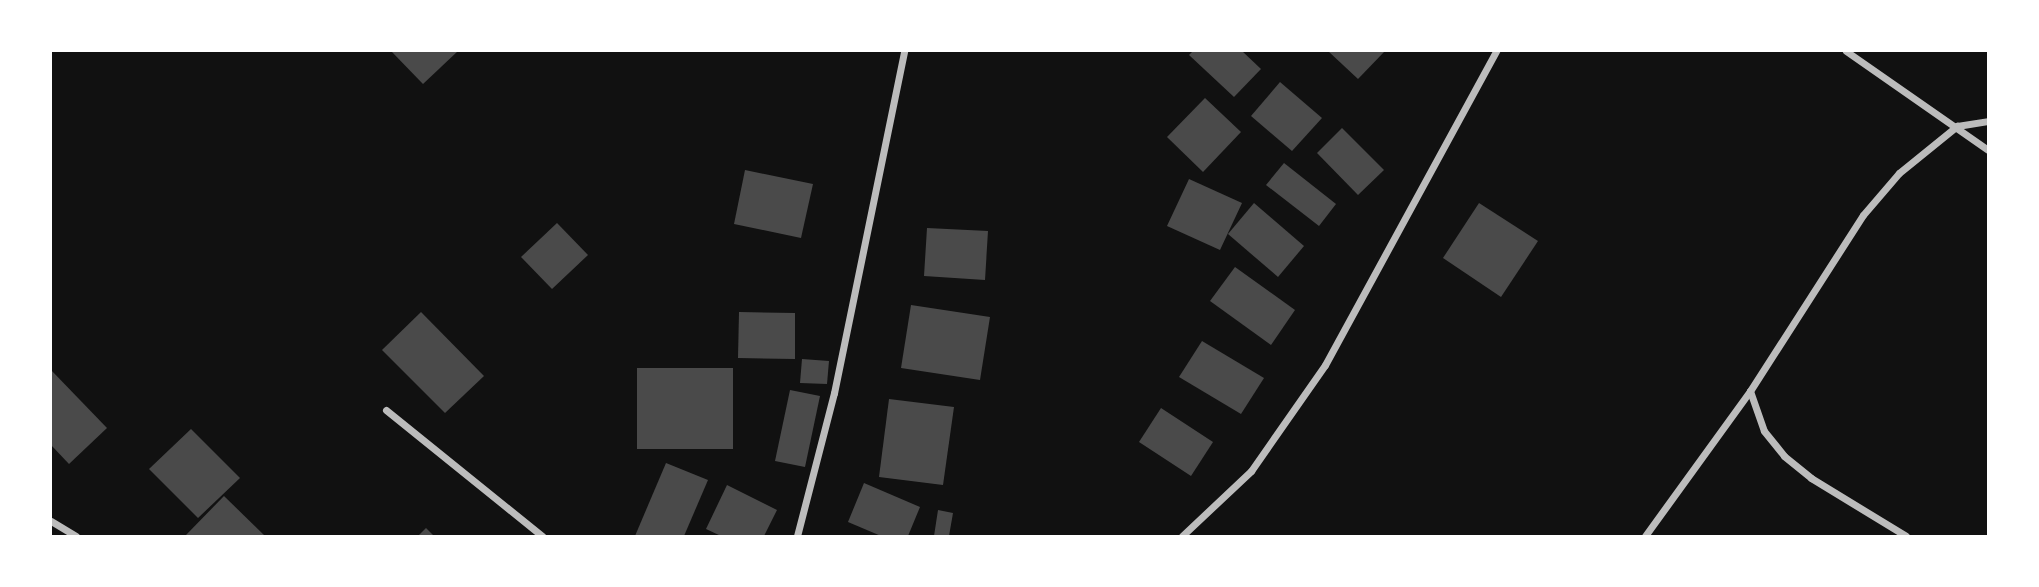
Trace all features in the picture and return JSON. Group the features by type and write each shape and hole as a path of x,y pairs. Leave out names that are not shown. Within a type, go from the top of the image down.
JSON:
{"street":[{"path":"797,536 834,393 904,51"},
{"path":"1182,536 1251,471 1325,365 1496,51"},
{"path":"1846,51 1988,150"},
{"path":"1645,536 1750,391 1863,215 1899,173 1957,126 1988,121"},
{"path":"1750,391 1764,431 1784,456 1811,478 1906,536"},
{"path":"386,410 542,536"},
{"path":"51,521 76,536"}],"building":[{"path":"391,51 458,51 423,84"},
{"path":"1193,51 1242,51 1261,69 1234,97 1189,55"},
{"path":"1328,51 1385,51 1358,79"},
{"path":"1280,82 1322,118 1292,151 1251,116"},
{"path":"1205,98 1241,132 1203,172 1167,137"},
{"path":"1342,128 1384,170 1358,195 1317,153"},
{"path":"1284,163 1336,204 1319,226 1266,185"},
{"path":"745,170 813,184 801,238 734,224"},
{"path":"1189,179 1242,203 1220,250 1167,226"},
{"path":"1254,203 1304,246 1278,277 1228,234"},
{"path":"1479,203 1538,241 1501,297 1443,258"},
{"path":"557,223 588,255 552,289 521,257"},
{"path":"927,228 988,231 985,280 924,276"},
{"path":"1235,267 1295,310 1271,345 1210,301"},
{"path":"911,305 990,317 980,380 901,368"},
{"path":"421,312 484,376 445,413 382,350"},
{"path":"739,312 795,313 795,359 738,358"},
{"path":"1202,341 1264,378 1241,414 1179,377"},
{"path":"802,359 829,361 827,384 800,383"},
{"path":"637,368 733,368 733,449 637,449"},
{"path":"51,370 107,428 69,464 51,445"},
{"path":"790,390 820,396 805,467 775,461"},
{"path":"889,399 954,407 943,485 879,477"},
{"path":"1161,408 1213,442 1191,476 1139,442"},
{"path":"191,429 240,478 198,518 149,469"},
{"path":"666,463 708,480 684,536 635,536"},
{"path":"864,483 920,507 908,536 881,536 848,522"},
{"path":"727,485 777,510 764,536 721,536 706,529"},
{"path":"224,496 265,536 185,536"},
{"path":"938,510 953,513 949,536 934,536"},
{"path":"426,528 434,536 418,536"}]}
